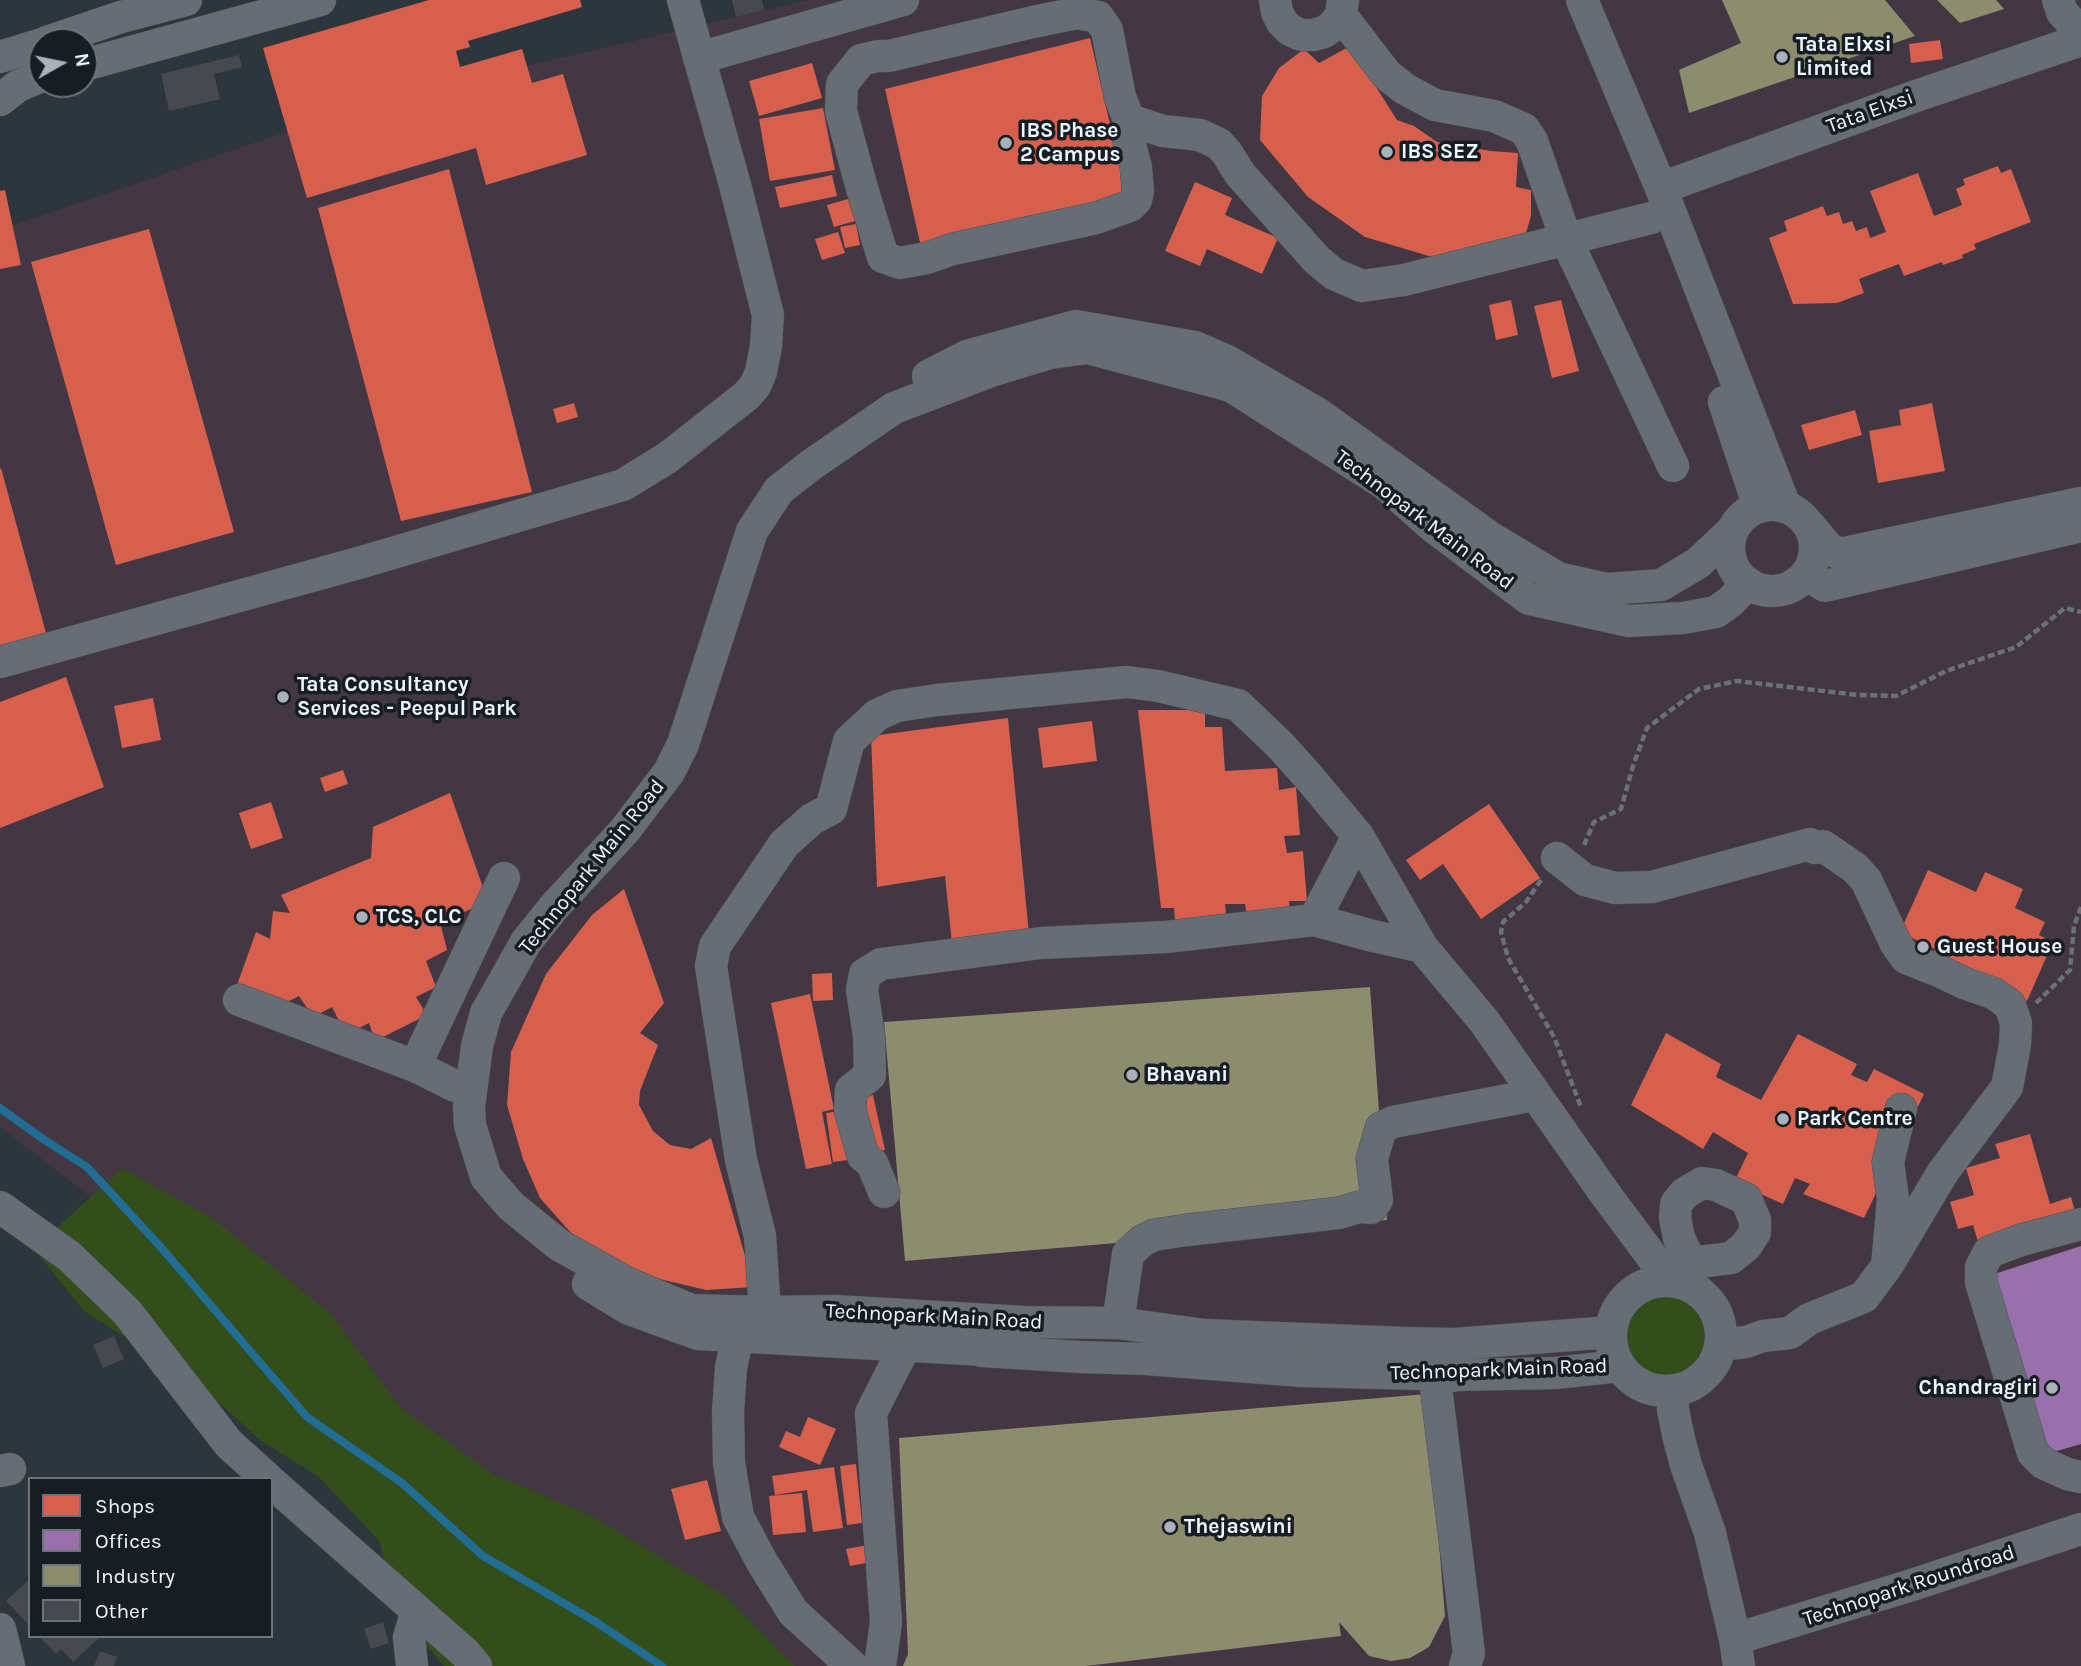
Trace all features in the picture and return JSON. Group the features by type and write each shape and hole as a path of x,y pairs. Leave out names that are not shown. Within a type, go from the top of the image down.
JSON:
{"street":[{"path":"88,28 186,0"},
{"path":"98,61 320,0"},
{"path":"0,662 362,562 623,485 667,458 739,402 755,386 761,372 768,315 683,0"},
{"path":"699,58 847,8 903,0"},
{"path":"1564,0 1730,419 1772,506"},
{"path":"1582,0 1661,188 1772,506"},
{"path":"2058,0 2062,12 2081,33"},
{"path":"1273,2 1282,22 1301,35 1324,33 1333,26 1342,8 1387,75 1405,89 1435,105 1494,116 1524,129 1532,141 1566,239 1673,466"},
{"path":"847,8 861,60"},
{"path":"1077,13 1098,17 1107,30 1120,97 1129,120 1128,137 1136,167 1138,191 1136,200 1130,206 1096,218 900,263 883,257 841,111 842,84 861,60 890,56 1077,13"},
{"path":"121,17 133,51"},
{"name":"Tata Elxsi","path":"1661,188 2081,40"},
{"path":"0,57 28,48"},
{"path":"0,100 28,82"},
{"path":"1129,120 1163,131 1200,135 1219,144 1240,174 1317,260 1334,274 1362,286 1404,280 1651,218"},
{"name":"Technopark Main Road","path":"1002,1351 904,1348 698,1334 629,1309 547,1258 493,1210 463,1167 455,1120 455,1086 486,978 517,928 656,768 689,694 739,521 802,451 858,413 967,356 1076,326 1195,347 1227,361 1317,413 1491,538 1558,578 1607,589 1661,585 1698,563 1731,532"},
{"name":"Technopark Main Road","path":"1611,1332 1454,1344 1405,1343 1205,1335 1118,1323 1025,1322 835,1311 691,1310 627,1283 559,1245 511,1206 486,1177 470,1125 469,1107 481,1028 486,1013 526,942 554,907 625,830 669,772 683,744 752,531 779,490 894,408 991,371 1050,353 1088,348 1231,386 1385,484 1431,525 1529,599 1628,621 1683,618 1716,612 1747,584"},
{"path":"1810,526 1815,537 1814,560 1800,582 1788,589 1775,592 1760,590 1747,584 1732,566 1728,544 1736,523 1772,506 1802,516 1828,548 1840,554 2081,503"},
{"path":"1810,570 1817,581 1825,586 2081,526"},
{"path":"765,1312 760,1236 741,1160 711,966 715,946 784,844 812,819 831,809 849,741 877,715 897,706 1128,682 1207,696 1238,705 1289,755 1358,836 1422,947 1484,1021 1606,1195 1672,1278 1702,1293 1714,1308 1721,1326 1721,1345 1717,1359 1710,1371 1699,1381 1673,1392 1673,1409 1679,1439 1710,1533 1737,1653"},
{"path":"1314,920 1358,836"},
{"path":"1557,858 1585,880 1615,888 1652,887 1810,844 1815,848 1823,846 1866,880 1896,944 1906,958 1993,993 2010,1005 2016,1023 2007,1087 1942,1172 1886,1266 1864,1297 1809,1319 1790,1333 1721,1345"},
{"path":"415,1066 504,878"},
{"path":"884,1192 872,1163 863,1157 850,1110 851,1090 870,1075 869,1036 862,990 865,974 881,964 1041,943 1166,937 1314,920 1422,947"},
{"path":"239,1000 415,1066 455,1086"},
{"path":"1118,1323 1129,1254 1142,1241 1165,1233 1339,1213 1359,1207 1371,1208 1377,1200 1372,1159 1381,1128 1393,1122 1534,1095"},
{"path":"1886,1266 1893,1199 1888,1162 1901,1109"},
{"path":"0,1207 69,1256 127,1312 229,1444 267,1477"},
{"path":"2081,1224 2021,1240 1989,1252 1981,1267 1981,1282 2033,1453 2043,1463 2081,1477"},
{"name":"Technopark Main Road","path":"1672,1278 1623,1301 1611,1325 1611,1332 1614,1357 1622,1371 1646,1389 1673,1392"},
{"name":"Technopark Main Road","path":"698,1334 1146,1359 1302,1371 1458,1375 1555,1373 1620,1366"},
{"path":"738,1337 731,1367 728,1412 729,1463 738,1517 793,1612 852,1666"},
{"path":"880,1666 886,1622 871,1413 904,1348"},
{"path":"1458,1375 1435,1379 1469,1653 1465,1666"},
{"path":"273,1483 465,1653 476,1666"},
{"name":"Technopark Roundroad","path":"1737,1653 1912,1586 2078,1539"},
{"path":"412,1666 409,1637 417,1611"},
{"path":"0,1629 9,1666"}],"path":[{"path":"1581,1108 1554,1037 1508,958 1501,932 1503,922 1526,902 1557,858 1585,844 1594,822 1621,809 1647,728 1699,689 1737,681 1858,695 1896,696 1946,671 2016,647 2065,608 2081,612"},
{"path":"2016,1023 2070,970 2074,926 2081,907"}],"shaded area":[{"path":"809,0 2081,0 2081,1666 718,1666 561,1558 0,1127 0,230 376,101"}],"green space":[{"path":"122,1168 211,1217 331,1314 401,1408 493,1474 592,1516 726,1596 794,1666 444,1666 394,1609 380,1542 319,1477 260,1440 197,1383 84,1311 34,1249"},
{"path":"1665,1293 1690,1300 1702,1312 1709,1337 1702,1362 1690,1374 1665,1381 1640,1374 1628,1362 1621,1337 1628,1312 1640,1300"}],"building: Shops":[{"path":"429,0 580,0 582,7 468,41 470,47 456,51 460,67 522,49 532,83 563,74 587,155 486,185 476,148 307,198 263,48"},
{"name":"IBS Phase 2 Campus","path":"1090,38 1127,197 922,251 885,89"},
{"path":"1940,40 1943,59 1911,63 1909,44"},
{"name":"IBS SEZ","path":"1354,44 1364,68 1397,120 1414,126 1437,142 1518,153 1516,187 1531,190 1531,216 1524,240 1439,259 1365,237 1308,197 1260,140 1262,96 1279,68 1304,49 1319,63"},
{"path":"812,63 822,98 759,116 749,81"},
{"path":"823,108 835,170 770,181 759,119"},
{"path":"1998,166 2001,173 2011,169 2031,222 1974,244 1976,249 1962,255 1963,258 1943,265 1942,262 1904,276 1899,264 1859,279 1864,293 1837,303 1793,304 1769,238 1787,231 1784,221 1823,206 1827,216 1839,212 1843,224 1852,221 1856,231 1867,227 1870,238 1886,232 1870,191 1918,173 1934,216 1962,205 1956,189 1965,185 1963,179"},
{"path":"449,169 532,492 401,521 318,208"},
{"path":"832,175 837,196 780,208 775,187"},
{"path":"1195,182 1232,198 1225,215 1278,238 1262,274 1207,249 1200,266 1165,251"},
{"path":"5,190 21,265 0,269 0,191"},
{"path":"848,199 855,221 834,227 827,205"},
{"path":"856,224 860,245 845,248 840,227"},
{"path":"149,229 234,532 116,565 31,262"},
{"path":"838,232 845,253 822,260 815,239"},
{"path":"1511,300 1518,335 1496,340 1489,305"},
{"path":"1561,300 1579,371 1552,378 1534,306"},
{"path":"574,403 578,417 557,423 553,409"},
{"path":"1932,403 1945,471 1878,483 1869,431 1901,425 1899,410"},
{"path":"1855,410 1862,435 1809,450 1801,425"},
{"path":"0,469 49,644 0,658"},
{"path":"66,677 104,787 0,828 0,702"},
{"path":"153,698 161,740 122,748 114,706"},
{"path":"1138,710 1205,710 1205,727 1222,727 1225,771 1277,768 1279,790 1296,787 1300,835 1284,836 1287,853 1303,851 1307,901 1289,901 1290,911 1247,916 1245,904 1225,904 1226,914 1175,920 1174,908 1161,908"},
{"path":"1008,718 1029,934 952,944 945,876 877,887 871,736"},
{"path":"1092,721 1097,761 1043,768 1038,728"},
{"path":"343,770 348,784 325,792 320,778"},
{"name":"TCS, CLC","path":"450,793 488,902 440,922 447,950 426,961 436,987 416,997 427,1015 375,1041 369,1023 346,1035 332,1007 313,1017 299,996 287,1002 237,985 256,932 270,939 273,911 290,913 281,895 371,858 373,827"},
{"path":"271,802 283,838 251,849 239,813"},
{"path":"1489,804 1540,878 1481,919 1443,864 1420,880 1406,860"},
{"path":"1928,870 1976,892 1985,872 2023,889 2015,908 2045,922 2039,935 2053,942 2027,1001 1932,957 1935,949 1900,932"},
{"path":"624,889 664,1003 640,1033 658,1045 640,1091 639,1105 653,1131 670,1145 691,1149 711,1138 754,1287 706,1290 634,1273 580,1243 540,1198 523,1159 507,1105 511,1052 546,974 592,915"},
{"path":"832,973 833,1000 813,1001 812,974"},
{"path":"810,994 834,1109 822,1112 832,1164 806,1169 771,1003"},
{"name":"Park Centre","path":"1666,1033 1721,1064 1716,1077 1761,1100 1798,1034 1857,1064 1851,1075 1867,1082 1874,1069 1924,1094 1864,1218 1803,1194 1810,1184 1795,1178 1783,1204 1734,1182 1748,1153 1713,1132 1703,1149 1631,1105"},
{"path":"873,1095 885,1150 868,1153 856,1099"},
{"path":"842,1111 848,1160 833,1162 826,1113"},
{"path":"2030,1134 2050,1204 2071,1197 2077,1219 1980,1248 1973,1225 1958,1229 1950,1202 1974,1195 1966,1168 2000,1158 1995,1144"},
{"path":"808,1417 836,1429 820,1465 779,1447 786,1431 800,1437"},
{"path":"856,1464 862,1523 847,1525 840,1466"},
{"path":"834,1467 843,1528 813,1532 807,1490 775,1495 772,1476"},
{"path":"707,1480 721,1531 685,1540 671,1489"},
{"path":"802,1493 806,1532 773,1535 769,1496"},
{"path":"868,1545 871,1562 850,1566 846,1549"}],"building: Offices":[{"name":"Chandragiri","path":"2081,1246 2081,1444 2043,1455 1988,1276"}],"building: Industry":[{"name":"Tata Elxsi Limited","path":"1722,0 1885,0 1915,36 1689,113 1679,70 1741,43"},
{"name":"Tata Elxsi Limited","path":"1937,0 1996,0 2004,9 1960,23"},
{"name":"Bhavani","path":"1370,987 1387,1220 905,1261 884,1022"},
{"name":"Thejaswini","path":"1427,1394 1445,1616 1429,1647 1410,1658 1391,1661 1369,1656 1339,1622 1341,1636 1086,1666 903,1666 908,1654 899,1438"}],"building: Other":[{"path":"732,0 762,0 764,10 736,17"},
{"path":"239,55 242,67 214,74 220,99 169,111 161,74"},
{"path":"114,1336 124,1359 103,1368 93,1345"},
{"path":"28,1581 28,1624 6,1601"},
{"path":"383,1622 389,1643 371,1649 364,1629"},
{"path":"41,1638 99,1638 73,1662 61,1649 56,1654"},
{"path":"100,1651 117,1657 114,1666 94,1666"}],"waterway":[{"path":"0,1108 87,1167 158,1244 307,1417 402,1483 483,1556 596,1622 662,1666"}],"place":[{"name":"Tata Elxsi Limited","path":"1782,57"},
{"name":"IBS Phase 2 Campus","path":"1006,143"},
{"name":"IBS SEZ","path":"1387,152"},
{"name":"Tata Consultancy Services - Peepul Park","path":"283,697"},
{"name":"TCS, CLC","path":"362,917"},
{"name":"Guest House","path":"1923,947"},
{"name":"Bhavani","path":"1132,1075"},
{"name":"Park Centre","path":"1783,1119"},
{"name":"Chandragiri","path":"2052,1388"},
{"name":"Thejaswini","path":"1170,1527"}]}
